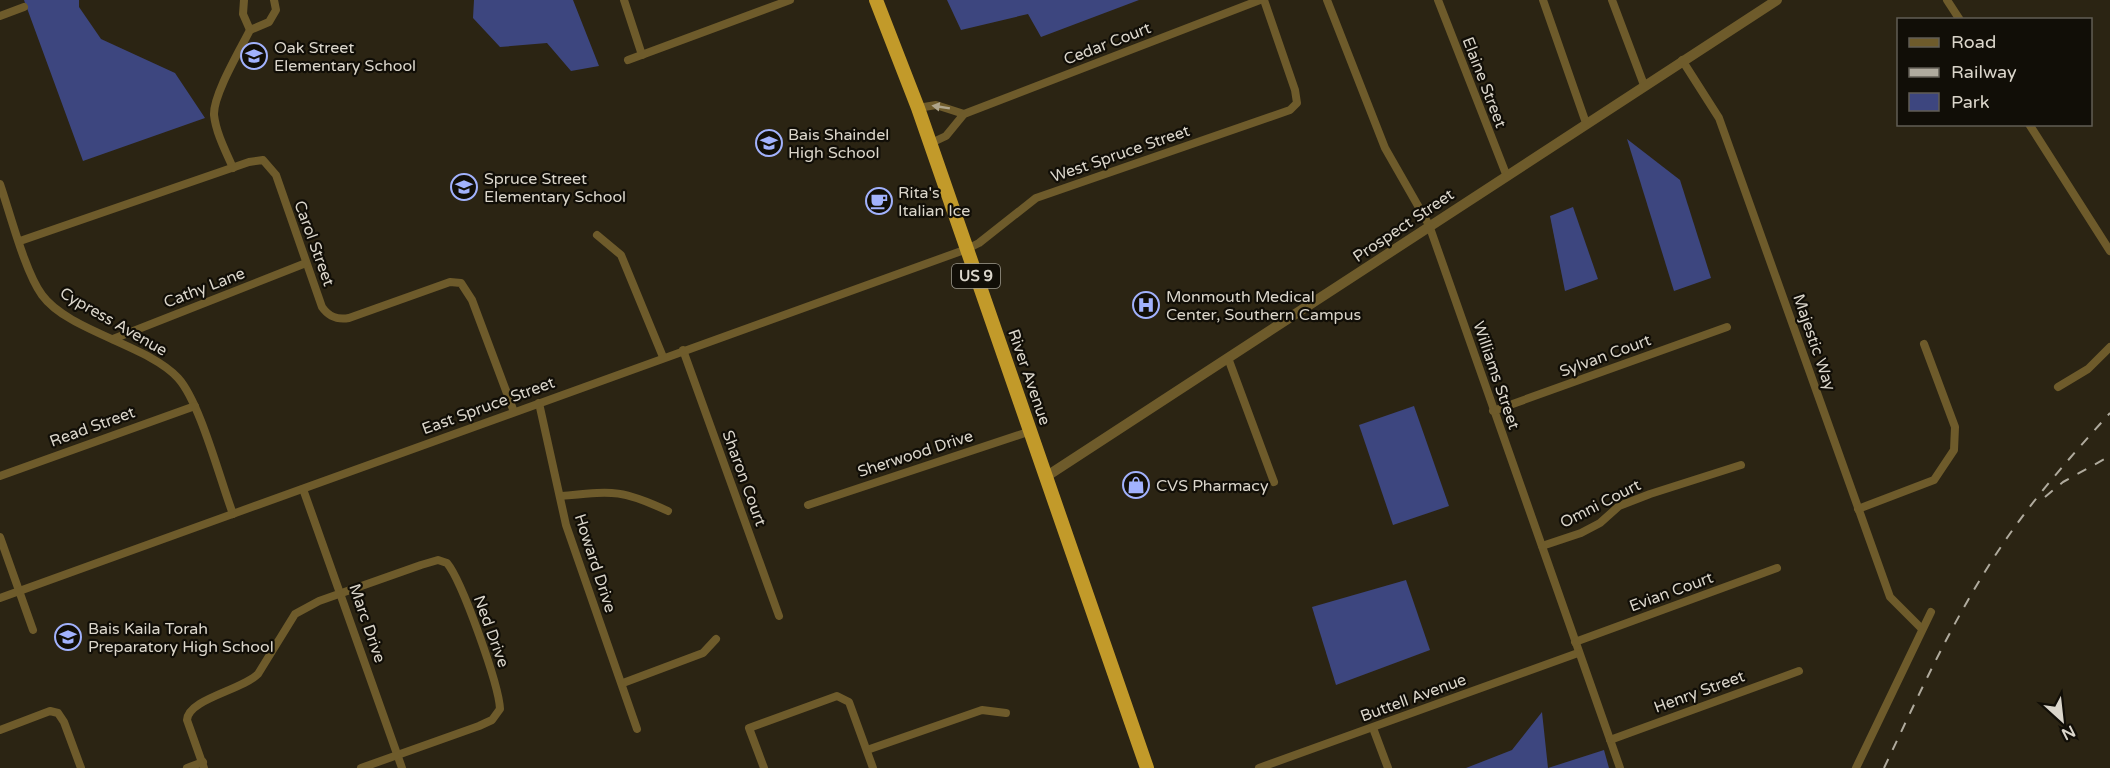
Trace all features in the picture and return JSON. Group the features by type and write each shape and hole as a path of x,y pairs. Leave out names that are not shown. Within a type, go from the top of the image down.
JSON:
{"highway":[{"name":"River Avenue","path":"876,0 918,108 1147,768"}],"street":[{"path":"244,0 243,14 250,30"},
{"path":"232,168 217,128 215,105 219,92 250,30 269,22 276,10 274,0"},
{"path":"624,0 642,55"},
{"path":"628,60 790,0"},
{"name":"West Spruce Street","path":"967,249 979,243 1036,198 1294,107 1297,103 1294,90 1262,0"},
{"name":"Cedar Court","path":"929,144 946,136 964,114 1262,0"},
{"name":"Williams Street","path":"1326,0 1386,148 1429,225 1620,768"},
{"name":"Elaine Street","path":"1438,0 1506,174"},
{"path":"1543,0 1586,123"},
{"path":"1612,0 1644,85"},
{"name":"Prospect Street","path":"1047,476 1506,174 1777,0"},
{"path":"1947,0 1959,18"},
{"path":"0,16 24,7"},
{"name":"Majestic Way","path":"1682,60 1719,118 1890,597 1923,629"},
{"path":"918,108 936,105 964,114"},
{"path":"2030,126 2110,251"},
{"name":"Carol Street","path":"20,241 259,160 270,166 322,307 334,318 349,318 450,282 461,283 472,300 514,412"},
{"name":"Cypress Avenue","path":"0,184 33,276 42,294 51,304 165,367 178,377 195,406 233,514"},
{"path":"597,235 621,255 663,357"},
{"name":"East Spruce Street","path":"0,598 967,249"},
{"name":"Cathy Lane","path":"113,339 306,263"},
{"name":"Sylvan Court","path":"1493,411 1727,327"},
{"path":"1858,509 1934,480 1954,450 1954,427 1924,344"},
{"path":"2058,387 2088,369 2110,347"},
{"name":"Sharon Court","path":"683,350 779,616"},
{"path":"1228,358 1274,482"},
{"name":"Howard Drive","path":"540,403 562,496 566,525 623,683 637,729"},
{"name":"Read Street","path":"0,476 195,406"},
{"name":"Sherwood Drive","path":"808,505 1031,431"},
{"name":"Omni Court","path":"1542,546 1581,533 1600,523 1619,506 1741,465"},
{"name":"Marc Drive","path":"303,489 402,768"},
{"path":"562,496 611,491 634,495 668,511"},
{"path":"0,537 33,630"},
{"name":"Ned Drive","path":"203,765 188,720 189,712 200,702 250,682 258,674 295,614 319,601 421,565 438,560 447,563 459,585 495,683 500,709 492,720 361,768"},
{"name":"Evian Court","path":"1575,642 1777,568"},
{"path":"1856,768 1931,612"},
{"path":"623,683 703,654 716,639"},
{"name":"Buttell Avenue","path":"1258,768 1578,653"},
{"name":"Henry Street","path":"1610,740 1799,671"},
{"path":"764,768 749,728 826,698 837,696 849,702 873,768"},
{"path":"867,750 982,710 1006,713"},
{"path":"0,730 50,711 58,713 64,722 81,768"},
{"path":"1373,728 1388,768"},
{"path":"187,768 203,765"}],"green space":[{"path":"24,0 79,0 79,7 101,39 175,73 205,118 83,161"},
{"path":"474,0 573,0 599,66 571,71 547,43 500,47 473,18"},
{"path":"947,0 1139,0 1041,37 1028,14 961,30"},
{"path":"1627,139 1680,180 1711,278 1674,291"},
{"path":"1573,207 1598,279 1565,291 1550,216"},
{"path":"1414,406 1449,506 1393,525 1359,425"},
{"path":"1406,580 1430,650 1336,685 1312,607"},
{"path":"1542,712 1548,768 1466,768 1512,750"},
{"path":"1604,750 1609,768 1548,768"}],"railway":[{"path":"1884,768 1912,708 1973,591 2009,535 2033,503 2110,413"},
{"path":"2045,497 2063,482 2110,456"}],"place":[{"name":"Oak Street Elementary School","path":"254,56"},
{"name":"Bais Shaindel High School","path":"769,143"},
{"name":"Spruce Street Elementary School","path":"464,187"},
{"name":"Rita's Italian Ice","path":"879,201"},
{"name":"Monmouth Medical Center, Southern Campus","path":"1146,305"},
{"name":"CVS Pharmacy","path":"1136,485"},
{"name":"Bais Kaila Torah Preparatory High School","path":"68,637"}]}
